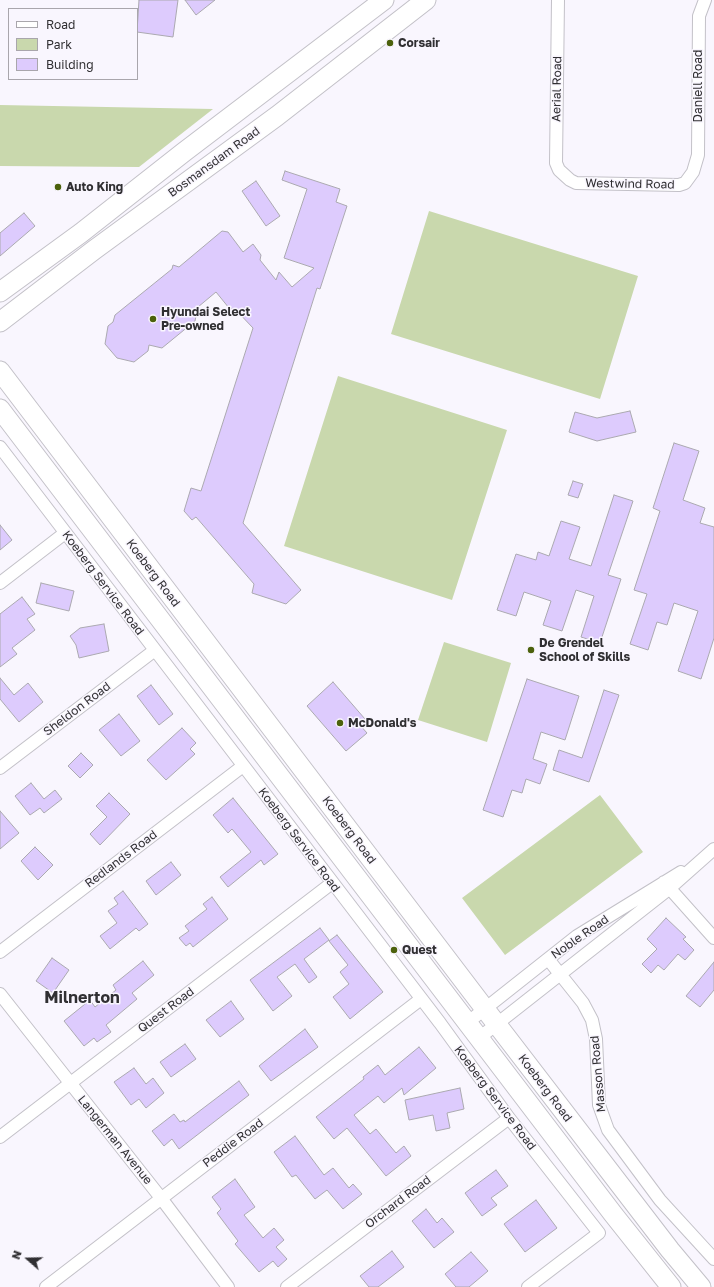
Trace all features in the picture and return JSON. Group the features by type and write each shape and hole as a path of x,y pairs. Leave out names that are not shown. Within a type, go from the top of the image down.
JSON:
{"main road":[{"name":"Bosmansdam Road","path":"0,292 81,233 184,152 384,0"},
{"name":"Bosmansdam Road","path":"0,322 94,250 277,116 426,0"},
{"name":"Koeberg Road","path":"0,371 497,1025 670,1250 701,1287"},
{"name":"Koeberg Road","path":"0,409 479,1038 671,1287"}],"street":[{"name":"Aerial Road","path":"558,0 556,163 564,175"},
{"name":"Daniell Road","path":"693,172 698,155 699,16 705,0"},
{"name":"Westwind Road","path":"564,175 576,183 679,185 685,183 693,172"},
{"name":"Koeberg Service Road","path":"0,447 421,999 509,1118 599,1233 528,1287"},
{"path":"0,583 65,533"},
{"name":"Sheldon Road","path":"0,768 154,650"},
{"name":"Redlands Road","path":"0,952 243,766"},
{"name":"Noble Road","path":"479,1038 560,975 667,885 714,849"},
{"name":"Quest Road","path":"0,1137 332,883"},
{"name":"Noble Road","path":"467,1022 577,936 667,885"},
{"path":"667,885 714,938"},
{"name":"Masson Road","path":"548,959 583,1004 592,1020 596,1039 599,1105 608,1130 660,1200 714,1260"},
{"name":"Langerman Avenue","path":"0,994 69,1084 161,1198 228,1287"},
{"name":"Peddie Road","path":"46,1287 421,999"},
{"name":"Orchard Road","path":"287,1287 509,1118"}],"green space":[{"path":"0,105 213,109 139,167 0,166"},
{"path":"429,211 638,276 600,399 391,334"},
{"path":"338,376 507,430 452,600 284,546"},
{"path":"444,642 511,663 487,742 418,720"},
{"path":"600,795 643,852 505,955 462,898"}],"building":[{"path":"139,0 178,0 173,37 138,32"},
{"path":"185,0 215,0 196,15"},
{"path":"285,171 340,189 336,202 347,206 320,289 317,288 243,523 301,590 286,604 252,593 254,584 196,517 192,520 184,511 191,488 201,491 253,328 235,309 229,308 216,292 198,307 195,321 162,348 149,345 148,351 134,362 117,358 105,344 108,326 113,322 115,315 172,269 173,265 179,267 222,231 228,232 243,252 253,244 261,255 260,260 276,280 279,272 292,287 314,268 284,258 307,189 282,180"},
{"path":"256,181 280,216 266,226 242,191"},
{"path":"24,213 35,226 0,256 0,233"},
{"path":"630,411 636,432 597,441 569,432 575,412 597,418"},
{"path":"674,443 699,451 683,500 705,508 700,523 714,527 714,638 701,679 678,671 698,611 674,603 667,625 657,622 648,650 630,644 647,594 634,590 660,511 653,508"},
{"path":"573,481 583,484 578,498 568,495"},
{"path":"614,495 633,501 608,575 621,579 600,643 581,637 594,596 576,590 562,631 543,625 551,601 524,592 516,616 497,610 516,554 536,560 538,552 549,556 561,521 580,527 569,559 591,566"},
{"path":"0,525 12,540 0,550"},
{"path":"41,583 74,591 69,611 36,603"},
{"path":"22,597 35,614 27,619 35,630 12,648 17,654 0,667 0,614"},
{"path":"104,624 109,651 79,658 76,645 70,636 80,628"},
{"path":"0,678 14,695 28,683 43,702 19,722 0,699"},
{"path":"527,679 579,696 565,740 541,732 533,759 547,764 540,784 526,779 522,793 512,790 503,817 483,810"},
{"path":"333,682 365,719 359,724 367,733 346,751 307,706"},
{"path":"151,685 173,714 159,725 137,696"},
{"path":"604,690 619,695 589,782 553,770 559,750 582,758"},
{"path":"119,714 140,741 121,756 99,730"},
{"path":"182,728 196,743 190,749 195,754 166,780 147,760"},
{"path":"81,753 93,765 80,778 68,766"},
{"path":"31,783 44,799 55,790 62,799 44,813 40,808 30,815 15,796"},
{"path":"109,793 130,814 100,845 90,834 107,817 96,806"},
{"path":"233,798 278,854 264,865 261,860 228,887 220,877 251,852 232,829 228,833 213,815"},
{"path":"0,811 19,833 0,849"},
{"path":"35,847 53,865 38,880 21,861"},
{"path":"171,862 181,875 156,895 146,881"},
{"path":"123,891 148,924 139,931 136,928 110,949 100,936 117,923 108,911 118,904 114,898"},
{"path":"212,897 228,919 193,947 190,943 186,946 179,938 189,931 185,926 207,909 203,904"},
{"path":"666,918 686,937 683,939 694,950 685,960 678,954 664,970 658,965 651,973 642,964 657,949 647,939"},
{"path":"320,928 329,940 304,959 317,977 309,983 295,964 277,977 292,996 273,1011 250,980"},
{"path":"337,935 383,992 350,1019 333,997 349,984 340,972 348,965 329,941"},
{"path":"52,958 69,970 53,993 36,981"},
{"path":"143,961 154,975 132,993 137,999 106,1025 111,1032 97,1042 94,1038 84,1046 64,1021 90,1000 95,1007 116,990 113,985"},
{"path":"714,962 714,990 700,1007 686,996"},
{"path":"231,1001 244,1019 220,1037 206,1020"},
{"path":"305,1029 318,1047 271,1081 259,1066"},
{"path":"185,1044 196,1059 171,1077 160,1062"},
{"path":"419,1047 436,1068 404,1095 402,1088 384,1103 378,1096 354,1115 370,1134 376,1129 396,1153 404,1146 411,1156 386,1176 347,1128 334,1139 316,1117 364,1079 363,1077 378,1065 385,1075"},
{"path":"134,1068 146,1084 153,1078 164,1093 146,1108 139,1099 131,1105 114,1082"},
{"path":"239,1081 249,1095 179,1149 172,1139 164,1146 152,1131 174,1114 180,1122 184,1120 185,1122"},
{"path":"460,1088 464,1109 447,1113 450,1128 436,1131 433,1115 409,1120 405,1100"},
{"path":"295,1136 324,1175 333,1168 349,1188 353,1184 362,1194 343,1209 327,1190 315,1199 296,1175 292,1177 274,1152"},
{"path":"496,1170 508,1186 491,1198 497,1205 482,1216 465,1193"},
{"path":"235,1179 255,1207 244,1215 263,1238 274,1228 284,1240 276,1247 287,1259 278,1267 273,1261 259,1272 235,1244 238,1241 217,1213 221,1209 212,1197"},
{"path":"536,1200 557,1228 525,1252 504,1224"},
{"path":"426,1209 437,1223 442,1218 454,1232 434,1248 412,1221"},
{"path":"392,1251 404,1267 378,1287 369,1287 360,1276"},
{"path":"471,1252 488,1271 469,1287 456,1287 445,1274"}],"place":[{"name":"Corsair","path":"390,43"},
{"name":"Auto King","path":"58,187"},
{"name":"Hyundai Select Pre-owned","path":"153,319"},
{"name":"De Grendel School of Skills","path":"531,650"},
{"name":"McDonald's","path":"340,723"},
{"name":"Quest","path":"394,950"}],"district":[{"name":"Milnerton","path":"82,998"}]}
